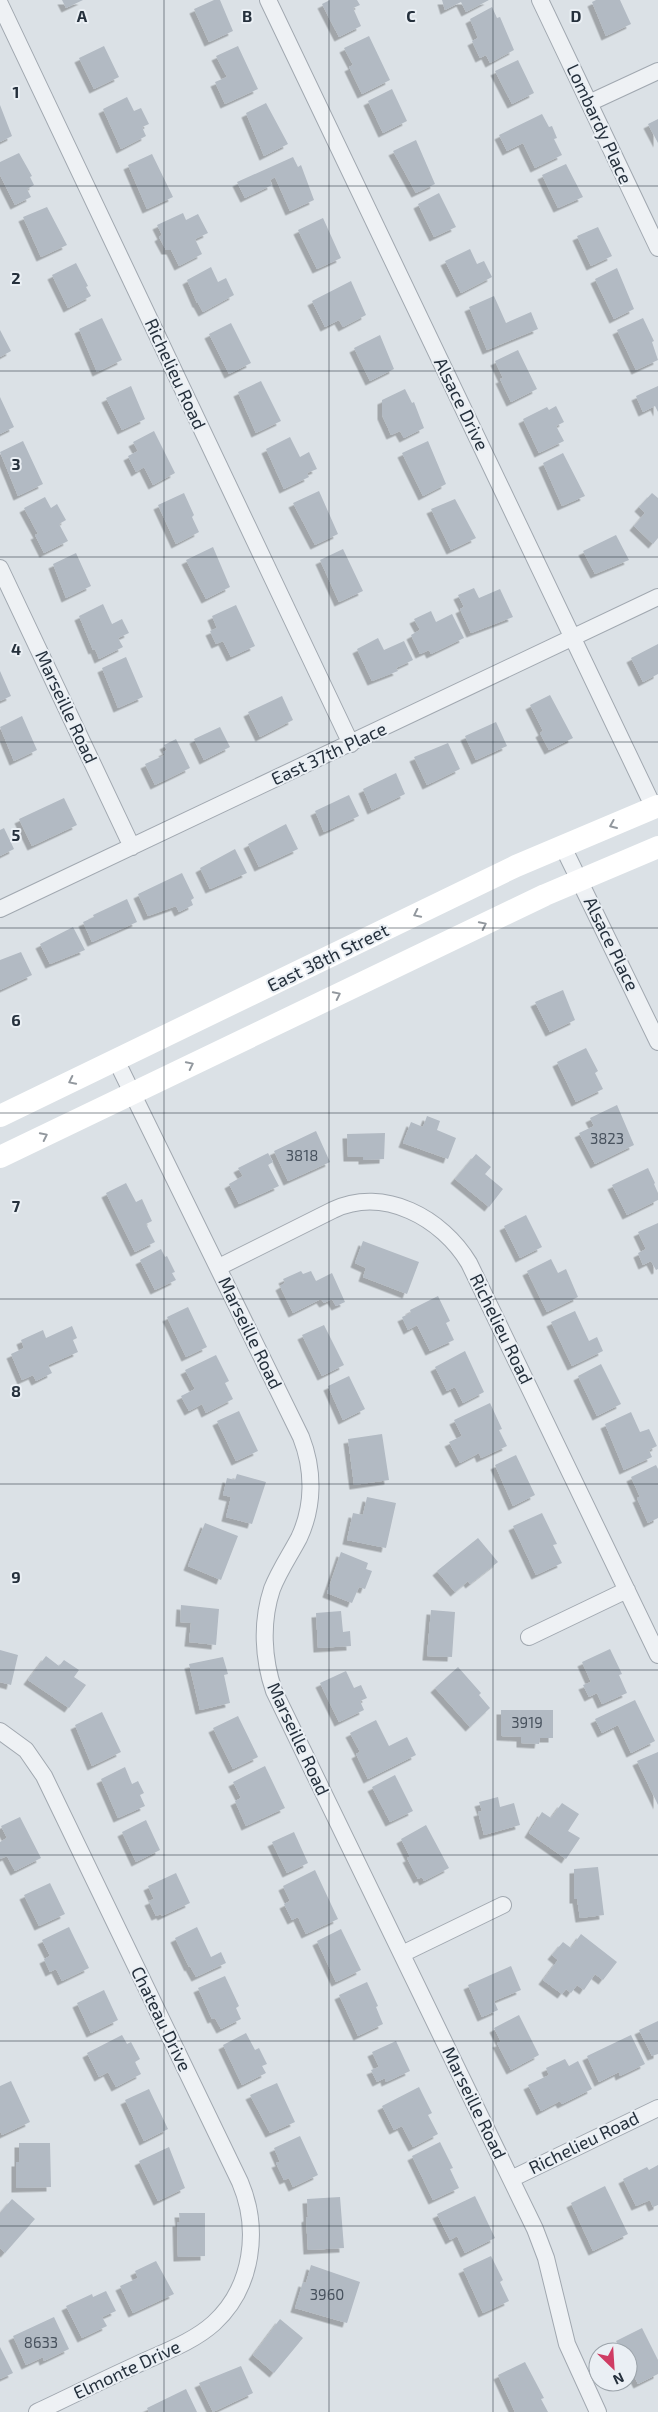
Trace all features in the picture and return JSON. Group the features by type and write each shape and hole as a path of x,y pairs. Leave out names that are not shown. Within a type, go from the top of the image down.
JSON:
{"main road":[{"name":"East 38th Street","path":"0,1116 516,866 656,807"},
{"name":"East 38th Street","path":"0,1157 545,895 658,848"}],"street":[{"name":"Alsace Drive","path":"268,0 572,638 656,807"},
{"name":"Lombardy Place","path":"540,0 658,248"},
{"name":"Richelieu Road","path":"0,4 351,744"},
{"path":"589,103 658,71"},
{"name":"Marseille Road","path":"0,568 132,847"},
{"name":"East 37th Place","path":"0,909 658,597"},
{"name":"Alsace Place","path":"563,847 658,1042"},
{"name":"Marseille Road","path":"116,1060 301,1437 307,1456 310,1474 310,1503 305,1521 276,1581 268,1607 265,1646 271,1682 511,2179 543,2251 567,2344 598,2412"},
{"name":"Richelieu Road","path":"218,1267 332,1210 349,1204 368,1202 386,1204 413,1211 435,1223 457,1244 469,1263 658,1655"},
{"path":"528,1637 627,1590"},
{"name":"Chateau Drive","path":"0,1731 26,1750 44,1776 244,2190 252,2225 252,2243 247,2270 241,2287 214,2323"},
{"path":"402,1954 504,1905"},
{"name":"Richelieu Road","path":"511,2179 658,2108"},
{"name":"Elmonte Drive","path":"37,2412 184,2343 214,2323"}],"building":[{"path":"62,0 83,0 66,8"},
{"path":"214,0 220,0 233,31 209,42 194,9"},
{"path":"330,0 357,0 360,5 353,8 361,26 339,37 322,4"},
{"path":"442,0 489,0 466,12 461,2 445,10"},
{"path":"596,0 620,0 631,24 606,36 592,2"},
{"path":"492,7 497,18 500,17 514,50 490,63 486,55 480,58 472,41 478,38 470,19"},
{"path":"369,36 390,80 362,94 349,67 353,65 344,48"},
{"path":"104,46 119,77 94,89 79,58"},
{"path":"238,46 258,89 225,104 215,82 227,77 216,56"},
{"path":"518,60 534,93 512,104 495,71"},
{"path":"392,89 407,121 383,133 368,101"},
{"path":"127,97 134,111 141,108 149,124 142,127 146,136 121,149 103,109"},
{"path":"266,103 288,144 264,156 246,113"},
{"path":"0,105 12,136 0,142"},
{"path":"542,114 549,127 552,126 557,138 554,139 562,155 535,168 523,143 507,151 499,135"},
{"path":"658,119 658,143 648,124"},
{"path":"416,140 435,184 416,193 393,151"},
{"path":"19,153 32,176 30,177 34,185 27,189 31,197 15,205 0,175 0,162"},
{"path":"152,154 173,197 147,209 128,165"},
{"path":"293,157 298,167 301,165 314,200 290,211 275,177 270,180 272,185 245,198 237,182"},
{"path":"566,164 583,197 558,208 542,175"},
{"path":"439,193 456,227 434,237 418,204"},
{"path":"47,207 67,245 41,257 23,217"},
{"path":"183,213 186,220 198,214 208,233 195,239 202,254 179,266 171,250 166,250 159,237 162,235 157,225"},
{"path":"323,218 341,258 317,269 298,230"},
{"path":"598,227 612,256 591,266 577,236"},
{"path":"470,249 477,264 484,261 492,277 461,293 445,261"},
{"path":"76,263 91,296 68,308 52,275"},
{"path":"211,267 218,282 226,278 234,295 203,312 187,280"},
{"path":"617,268 634,309 614,319 595,279"},
{"path":"351,281 366,315 343,327 339,320 325,327 312,301"},
{"path":"494,296 506,323 531,312 538,329 487,350 469,307"},
{"path":"102,318 122,360 97,372 79,329"},
{"path":"643,318 654,341 652,342 658,360 636,370 617,330"},
{"path":"231,323 251,363 229,374 209,334"},
{"path":"0,330 11,351 0,357"},
{"path":"380,335 394,369 370,381 354,348"},
{"path":"518,350 537,389 511,402 500,379 503,378 495,361"},
{"path":"261,381 281,421 256,433 238,392"},
{"path":"131,386 145,419 122,430 106,398"},
{"path":"658,386 658,412 655,406 643,412 636,396"},
{"path":"405,389 412,403 414,402 424,428 404,438 400,431 391,435 382,415 382,400"},
{"path":"0,397 14,427 0,434"},
{"path":"556,406 564,422 556,426 564,441 539,453 523,419 547,407 549,410"},
{"path":"154,431 175,473 153,485 144,467 136,472 128,456 138,451 133,442"},
{"path":"290,437 300,457 309,452 317,469 307,473 309,477 284,489 266,449"},
{"path":"23,441 43,484 18,496 0,452"},
{"path":"428,441 446,484 423,496 402,453"},
{"path":"563,453 585,496 562,506 543,463"},
{"path":"319,491 338,534 315,545 293,503"},
{"path":"184,493 199,532 176,544 158,505"},
{"path":"652,493 658,498 658,538 653,544 634,526 645,513 639,507"},
{"path":"45,497 51,508 57,504 66,520 59,524 68,541 44,553 35,535 38,534 24,508"},
{"path":"455,499 476,538 451,550 431,509"},
{"path":"616,535 629,560 595,574 583,551"},
{"path":"213,547 230,587 206,599 186,560"},
{"path":"343,549 363,591 339,602 320,560"},
{"path":"76,553 91,586 66,598 53,564"},
{"path":"474,588 479,598 500,589 513,617 471,633 460,609 464,607 458,595"},
{"path":"103,604 112,624 122,619 129,633 118,638 123,647 99,659 95,649 93,650 79,616"},
{"path":"236,605 255,646 231,657 223,641 216,644 210,631 217,628 212,616"},
{"path":"431,611 436,622 452,614 464,638 431,654 429,650 420,654 411,635 420,630 414,619"},
{"path":"378,638 384,650 404,641 413,660 396,668 398,671 372,681 357,649"},
{"path":"658,644 658,674 643,682 631,658"},
{"path":"126,657 143,697 118,708 102,668"},
{"path":"0,671 11,696 0,701"},
{"path":"550,695 573,738 549,750 540,733 543,731 530,705"},
{"path":"282,696 293,720 260,737 248,712"},
{"path":"22,716 37,750 14,761 0,727"},
{"path":"496,722 507,746 476,760 465,736"},
{"path":"220,727 230,747 204,760 194,739"},
{"path":"176,739 190,768 155,785 145,764 165,755 163,752 167,750 164,745"},
{"path":"448,743 460,769 427,785 414,757"},
{"path":"396,773 405,794 372,810 363,789"},
{"path":"349,795 359,816 324,832 315,811"},
{"path":"64,798 77,825 32,846 19,819"},
{"path":"286,824 298,849 259,867 248,844"},
{"path":"4,828 14,849 0,856 0,830"},
{"path":"235,849 247,873 210,889 200,868"},
{"path":"182,873 194,898 191,900 193,905 179,912 176,906 148,916 138,894"},
{"path":"127,899 137,922 92,942 83,922 94,917 93,915"},
{"path":"73,927 85,950 50,964 40,944"},
{"path":"21,952 32,975 0,990 0,960"},
{"path":"563,990 575,1020 550,1032 535,1002"},
{"path":"586,1048 598,1071 595,1073 603,1089 576,1102 557,1062"},
{"path":"617,1105 634,1145 595,1164 579,1133 594,1126 590,1118"},
{"path":"427,1116 440,1121 437,1130 456,1138 448,1159 403,1143 411,1122 423,1127"},
{"path":"316,1131 330,1162 288,1181 274,1151"},
{"path":"385,1133 384,1159 363,1160 363,1157 348,1157 347,1134"},
{"path":"268,1153 273,1162 268,1165 279,1186 239,1204 229,1184 243,1176 238,1168"},
{"path":"476,1154 491,1167 485,1174 503,1189 489,1207 455,1179"},
{"path":"648,1168 655,1183 658,1200 627,1215 612,1185"},
{"path":"126,1183 136,1202 142,1199 152,1221 146,1224 155,1242 135,1252 106,1193"},
{"path":"526,1215 542,1247 520,1258 504,1226"},
{"path":"658,1223 658,1269 656,1270 651,1261 643,1265 638,1253 646,1249 638,1232"},
{"path":"363,1241 419,1262 407,1294 363,1277 366,1268 355,1263"},
{"path":"161,1249 175,1272 172,1273 176,1280 155,1290 140,1260"},
{"path":"551,1259 558,1273 566,1269 578,1297 547,1312 527,1271"},
{"path":"301,1271 303,1274 311,1271 316,1281 332,1273 345,1302 336,1306 332,1299 324,1303 321,1299 293,1313 280,1286 285,1283 283,1279"},
{"path":"438,1296 450,1321 446,1323 454,1340 430,1351 417,1325 408,1330 402,1317 411,1313 410,1310"},
{"path":"188,1307 207,1347 186,1357 167,1317"},
{"path":"575,1311 589,1341 597,1337 603,1351 572,1366 551,1322"},
{"path":"324,1325 344,1365 322,1376 302,1335"},
{"path":"72,1326 77,1338 73,1340 78,1352 48,1365 52,1373 36,1381 33,1375 22,1380 11,1354 24,1348 21,1340 43,1330 46,1338"},
{"path":"465,1351 484,1392 463,1403 455,1387 447,1391 435,1367"},
{"path":"216,1355 229,1381 225,1383 233,1399 206,1413 202,1404 189,1411 181,1396 195,1389 185,1370"},
{"path":"601,1364 621,1404 597,1416 578,1376"},
{"path":"349,1376 365,1409 343,1420 328,1386"},
{"path":"490,1403 502,1429 499,1430 507,1446 481,1458 479,1453 460,1463 449,1442 462,1436 454,1420"},
{"path":"239,1411 258,1451 236,1461 217,1421"},
{"path":"631,1412 640,1432 649,1429 657,1446 649,1450 652,1457 624,1470 605,1424"},
{"path":"382,1434 389,1480 354,1485 348,1439"},
{"path":"516,1455 535,1495 513,1506 495,1465"},
{"path":"656,1465 658,1469 658,1518 648,1523 637,1498 640,1497 631,1477"},
{"path":"237,1474 266,1482 252,1524 226,1517 231,1497 223,1495 227,1478 235,1480"},
{"path":"367,1497 396,1503 386,1548 347,1540 353,1513 363,1515"},
{"path":"542,1513 557,1544 553,1545 562,1563 536,1575 513,1526"},
{"path":"205,1523 238,1536 221,1580 188,1566"},
{"path":"478,1538 498,1562 470,1584 468,1581 455,1592 437,1571"},
{"path":"341,1552 368,1563 366,1569 372,1571 365,1589 359,1587 352,1603 327,1593"},
{"path":"181,1605 219,1609 216,1645 189,1642 191,1623 180,1622"},
{"path":"431,1610 455,1612 452,1657 427,1656"},
{"path":"341,1611 343,1632 350,1631 351,1646 318,1648 316,1613"},
{"path":"610,1649 622,1674 619,1675 627,1693 602,1704 597,1693 589,1697 583,1685 591,1682 582,1662"},
{"path":"0,1650 18,1655 11,1685 0,1682"},
{"path":"46,1656 59,1666 64,1660 79,1670 74,1677 86,1685 69,1708 28,1680"},
{"path":"223,1657 228,1674 224,1675 230,1703 200,1710 189,1664"},
{"path":"458,1667 481,1693 479,1695 490,1708 470,1727 435,1688"},
{"path":"346,1671 354,1688 361,1685 367,1698 360,1701 364,1710 339,1722 320,1683"},
{"path":"635,1700 655,1741 631,1753 618,1725 602,1733 595,1719"},
{"path":"501,1710 553,1710 553,1738 540,1738 539,1744 521,1743 521,1737 501,1736"},
{"path":"102,1712 121,1752 92,1766 75,1725"},
{"path":"238,1716 258,1757 233,1769 213,1728"},
{"path":"376,1720 389,1746 407,1737 416,1755 368,1779 356,1754 360,1752 350,1733"},
{"path":"658,1752 658,1805 637,1761"},
{"path":"265,1766 285,1808 246,1826 235,1801 241,1798 233,1782"},
{"path":"125,1767 132,1784 138,1781 144,1793 140,1795 145,1806 118,1818 101,1779"},
{"path":"395,1775 413,1811 390,1822 372,1787"},
{"path":"498,1797 500,1807 514,1803 520,1825 484,1835 478,1812 482,1811 479,1802"},
{"path":"562,1803 579,1814 568,1831 580,1838 566,1859 529,1833 542,1812 551,1818"},
{"path":"20,1817 41,1858 15,1871 7,1856 0,1859 0,1842 7,1838 1,1826"},
{"path":"146,1820 160,1850 136,1862 122,1832"},
{"path":"426,1825 449,1868 424,1881 422,1877 418,1879 407,1858 410,1857 401,1839"},
{"path":"294,1832 308,1863 287,1873 272,1842"},
{"path":"598,1867 604,1915 580,1918 577,1899 574,1899 574,1869"},
{"path":"315,1870 338,1919 306,1934 298,1917 292,1920 284,1904 290,1901 283,1886"},
{"path":"176,1873 190,1903 162,1916 161,1914 156,1916 149,1901 154,1899 148,1886"},
{"path":"50,1883 65,1914 39,1926 24,1895"},
{"path":"69,1927 89,1968 62,1981 56,1969 50,1972 44,1959 50,1956 42,1940"},
{"path":"197,1927 211,1957 221,1952 226,1963 196,1977 175,1938"},
{"path":"341,1929 361,1970 336,1982 317,1941"},
{"path":"581,1934 617,1962 603,1980 595,1974 584,1990 577,1985 571,1993 566,1989 562,1994 543,1980 558,1960 552,1955 563,1942 571,1948"},
{"path":"511,1966 521,1990 494,2001 498,2010 482,2017 468,1985"},
{"path":"225,1976 239,2006 236,2008 241,2019 221,2029 215,2018 212,2019 198,1988"},
{"path":"367,1982 378,2006 376,2007 383,2024 358,2036 339,1995"},
{"path":"104,1990 118,2020 91,2033 77,2003"},
{"path":"519,2015 539,2055 511,2070 497,2043 501,2042 494,2028"},
{"path":"658,2021 658,2054 652,2056 639,2030"},
{"path":"246,2033 255,2050 259,2048 267,2064 262,2066 266,2073 242,2085 223,2045"},
{"path":"122,2035 127,2044 131,2042 140,2059 135,2062 141,2074 116,2087 108,2072 99,2077 87,2053"},
{"path":"631,2035 645,2064 620,2076 619,2072 599,2082 587,2056"},
{"path":"396,2041 410,2071 386,2082 385,2078 377,2082 371,2070 379,2067 372,2052"},
{"path":"565,2059 569,2066 578,2061 592,2089 562,2104 560,2101 541,2111 528,2085 549,2075 546,2068"},
{"path":"11,2081 30,2122 2,2135 0,2131 0,2086"},
{"path":"277,2083 295,2122 270,2133 250,2095"},
{"path":"419,2087 432,2113 428,2115 438,2134 413,2147 402,2126 394,2130 382,2106"},
{"path":"149,2089 168,2129 144,2141 125,2100"},
{"path":"300,2136 318,2175 293,2187 289,2178 284,2180 276,2163 280,2162 274,2148"},
{"path":"440,2142 453,2168 450,2169 459,2188 433,2200 412,2156"},
{"path":"19,2143 50,2143 51,2187 16,2188 16,2162 19,2162"},
{"path":"169,2147 185,2188 158,2201 139,2161"},
{"path":"658,2165 658,2205 653,2207 650,2200 636,2206 623,2179 647,2167 649,2170"},
{"path":"605,2186 628,2234 593,2251 571,2203"},
{"path":"475,2196 495,2238 465,2253 457,2236 450,2240 437,2214"},
{"path":"340,2197 344,2248 308,2250 307,2199"},
{"path":"12,2199 35,2219 5,2253 0,2248 0,2213"},
{"path":"179,2213 205,2213 205,2256 178,2257 177,2222 180,2222"},
{"path":"491,2256 503,2280 500,2282 509,2301 483,2313 463,2269"},
{"path":"156,2261 174,2294 133,2313 120,2286 138,2278 135,2271"},
{"path":"311,2265 360,2282 347,2323 295,2308 303,2282 306,2283"},
{"path":"106,2291 116,2311 102,2317 107,2326 82,2338 66,2306 92,2294 93,2297"},
{"path":"54,2317 69,2349 44,2361 43,2357 26,2365 13,2336"},
{"path":"280,2319 303,2338 274,2373 253,2355"},
{"path":"642,2328 658,2360 658,2374 638,2384 638,2342 616,2341"},
{"path":"0,2347 13,2373 0,2379"},
{"path":"525,2362 544,2398 541,2399 548,2412 515,2412 498,2375"},
{"path":"241,2366 253,2393 213,2412 199,2383"},
{"path":"186,2389 197,2412 149,2412 147,2408"}]}
